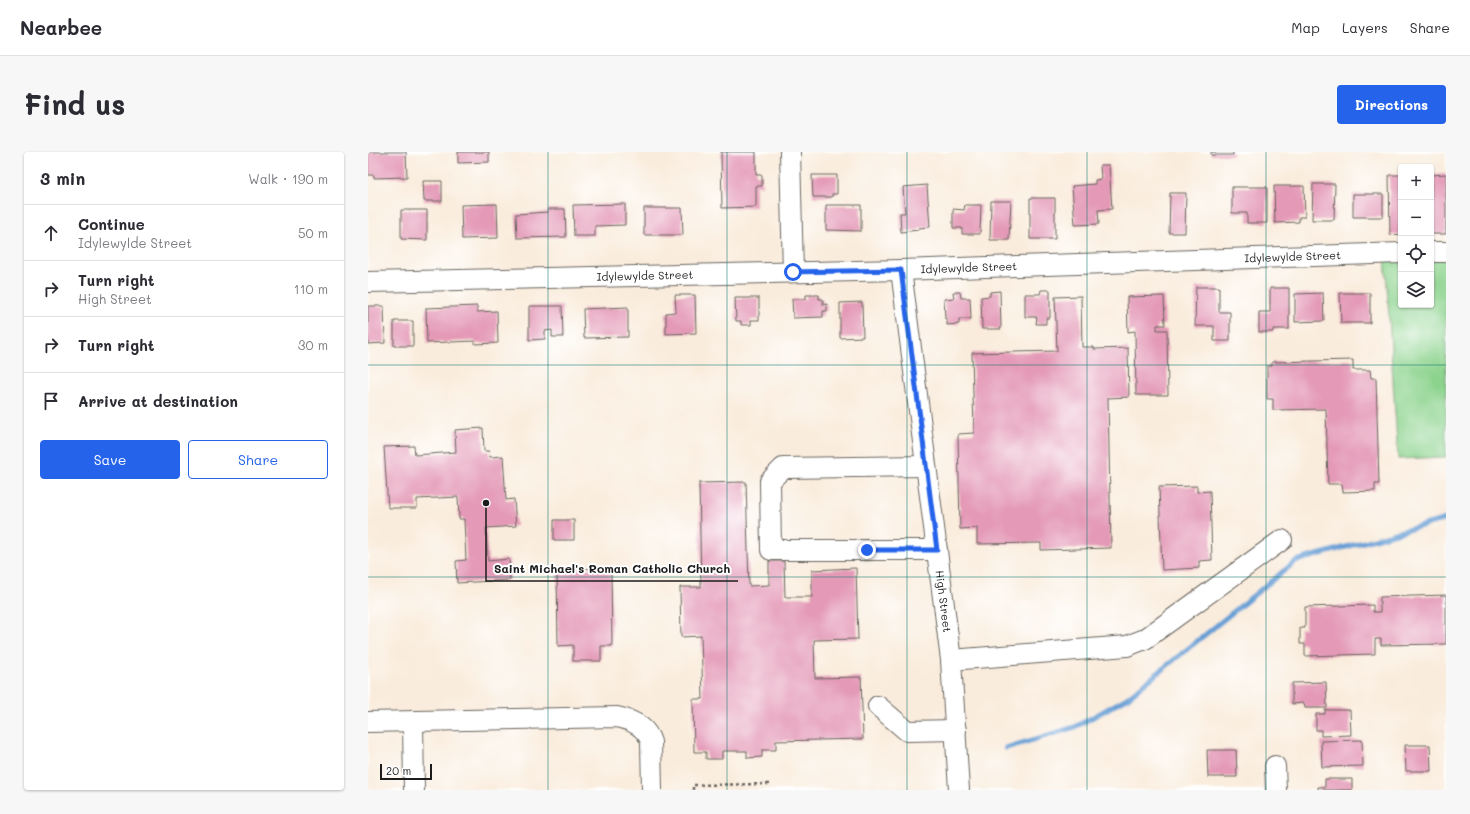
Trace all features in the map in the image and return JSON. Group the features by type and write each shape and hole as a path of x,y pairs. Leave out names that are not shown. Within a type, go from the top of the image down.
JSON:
{"street":[{"path":"787,272 793,272 790,152"},
{"path":"1434,252 1446,252"},
{"name":"Idylewylde Street","path":"368,282 901,270 1398,253"},
{"name":"High Street","path":"901,270 951,660 959,790"},
{"path":"926,466 783,468 770,481 770,550 937,550"},
{"path":"951,660 1127,646 1145,638 1282,540"},
{"path":"878,706 907,731 956,730"},
{"path":"368,722 616,717 626,719 638,725 649,736 651,742 652,790"},
{"path":"413,721 414,790"},
{"path":"1275,766 1276,790"}],"path":[{"path":"693,790 693,785 772,784"}],"green space":[{"path":"1446,252 1446,457 1398,459 1385,256 1398,255 1398,308 1434,308 1434,253"}],"building":[{"path":"368,152 406,152 407,177 374,178 374,175 368,175"},
{"path":"458,152 489,152 489,162 458,163"},
{"path":"721,152 756,152 756,175 762,175 762,186 756,186 756,207 722,208"},
{"path":"1211,152 1233,152 1233,155 1211,155"},
{"path":"1100,165 1109,165 1112,209 1098,210 1099,224 1075,225 1072,186 1095,184 1095,180 1101,179"},
{"path":"1446,174 1446,234 1434,234 1434,175"},
{"path":"812,175 837,175 837,194 832,194 832,197 813,197"},
{"path":"1389,175 1398,175 1398,234 1390,235"},
{"path":"423,181 442,181 442,201 424,201"},
{"path":"1313,184 1335,184 1334,220 1312,220"},
{"path":"927,185 930,227 901,232 900,213 905,213 903,187"},
{"path":"1274,186 1304,186 1305,217 1299,217 1299,222 1275,223"},
{"path":"1232,187 1267,187 1267,223 1247,223 1247,213 1232,213"},
{"path":"1170,193 1186,193 1185,233 1169,233"},
{"path":"1353,194 1383,194 1383,217 1353,217"},
{"path":"1030,198 1055,198 1055,239 1030,239"},
{"path":"991,201 1011,201 1009,240 990,240"},
{"path":"497,204 498,238 462,239 461,205"},
{"path":"625,204 625,225 595,226 595,236 574,236 573,205"},
{"path":"826,205 861,205 861,231 826,230"},
{"path":"965,205 981,205 980,234 962,234 962,228 953,228 953,209 964,210"},
{"path":"644,208 682,208 683,235 644,235"},
{"path":"548,209 565,209 566,237 517,238 516,214 548,212"},
{"path":"401,210 427,210 427,240 401,239"},
{"path":"1196,287 1219,287 1219,312 1230,312 1230,341 1214,341 1214,326 1195,326"},
{"path":"1270,288 1289,288 1289,329 1273,329 1273,332 1259,332 1259,312 1270,312"},
{"path":"1041,290 1050,290 1050,318 1046,318 1046,324 1036,324 1037,317 1025,317 1025,294 1040,294"},
{"path":"1000,291 1001,329 982,329 981,297 990,296 990,292"},
{"path":"953,292 960,292 961,298 970,298 971,319 959,319 959,324 947,325 947,319 945,319 944,299 954,298"},
{"path":"1323,293 1324,321 1295,322 1295,294"},
{"path":"1340,293 1370,293 1370,323 1341,323"},
{"path":"675,295 695,295 696,333 666,334 666,313 676,312"},
{"path":"806,295 819,295 819,299 823,299 823,305 827,304 827,311 823,311 823,317 793,318 792,299 806,299"},
{"path":"1081,296 1082,347 1094,347 1094,349 1128,348 1129,397 1108,398 1111,548 1041,550 1041,543 977,544 977,528 960,529 958,434 974,433 972,353 1057,351 1055,297"},
{"path":"1164,296 1165,325 1157,325 1157,330 1167,330 1168,395 1136,395 1135,331 1128,332 1127,297"},
{"path":"735,298 759,298 759,320 751,320 751,325 741,325 741,321 736,321"},
{"path":"862,302 863,337 840,338 840,303"},
{"path":"368,306 384,306 385,343 368,344"},
{"path":"477,306 477,312 497,311 498,343 475,344 475,341 427,343 426,308"},
{"path":"529,306 562,306 563,337 552,337 552,330 545,331 545,339 529,340"},
{"path":"628,307 628,337 584,338 583,309"},
{"path":"394,321 413,321 413,346 394,346"},
{"path":"1353,360 1353,370 1370,370 1371,378 1376,378 1379,484 1375,484 1375,491 1343,492 1342,484 1328,484 1326,409 1273,410 1273,399 1267,399 1267,366 1272,366 1272,362"},
{"path":"483,428 484,451 489,451 490,457 503,456 506,500 514,499 516,526 486,528 488,561 509,559 510,580 457,583 456,561 466,560 464,519 459,519 458,497 417,499 417,508 388,508 384,447 414,446 415,455 456,452 455,430"},
{"path":"746,482 749,586 769,585 769,561 784,561 785,597 812,597 812,570 856,568 858,639 814,640 815,678 861,677 863,739 776,741 776,750 762,750 762,757 747,758 747,751 722,751 722,759 706,759 706,752 694,752 693,699 703,699 701,636 681,637 680,587 701,587 699,483"},
{"path":"1197,486 1197,492 1210,491 1212,560 1199,561 1199,568 1162,570 1159,487"},
{"path":"554,520 574,520 574,540 554,540"},
{"path":"611,568 612,646 601,646 601,661 573,661 573,645 558,646 557,569"},
{"path":"1446,595 1446,644 1381,645 1381,639 1375,639 1375,654 1305,656 1305,644 1300,644 1300,628 1305,628 1305,607 1373,605 1373,612 1380,612 1380,597"},
{"path":"1326,682 1327,708 1305,708 1304,703 1292,704 1292,683"},
{"path":"1325,710 1350,710 1351,735 1321,736 1321,730 1316,730 1316,714 1325,714"},
{"path":"1362,740 1363,766 1322,767 1321,741"},
{"path":"1405,745 1430,745 1431,771 1406,771"},
{"path":"1207,750 1236,750 1237,777 1208,777"},
{"path":"1325,779 1352,779 1352,790 1318,790 1318,787 1325,787"}],"waterway":[{"path":"1006,748 1075,727 1127,698 1296,561 1446,519"}],"place":[{"name":"Saint Michael's Roman Catholic Church","path":"486,503"}],"route":[{"path":"793,272 787,272 901,270 937,550 867,550"}]}
